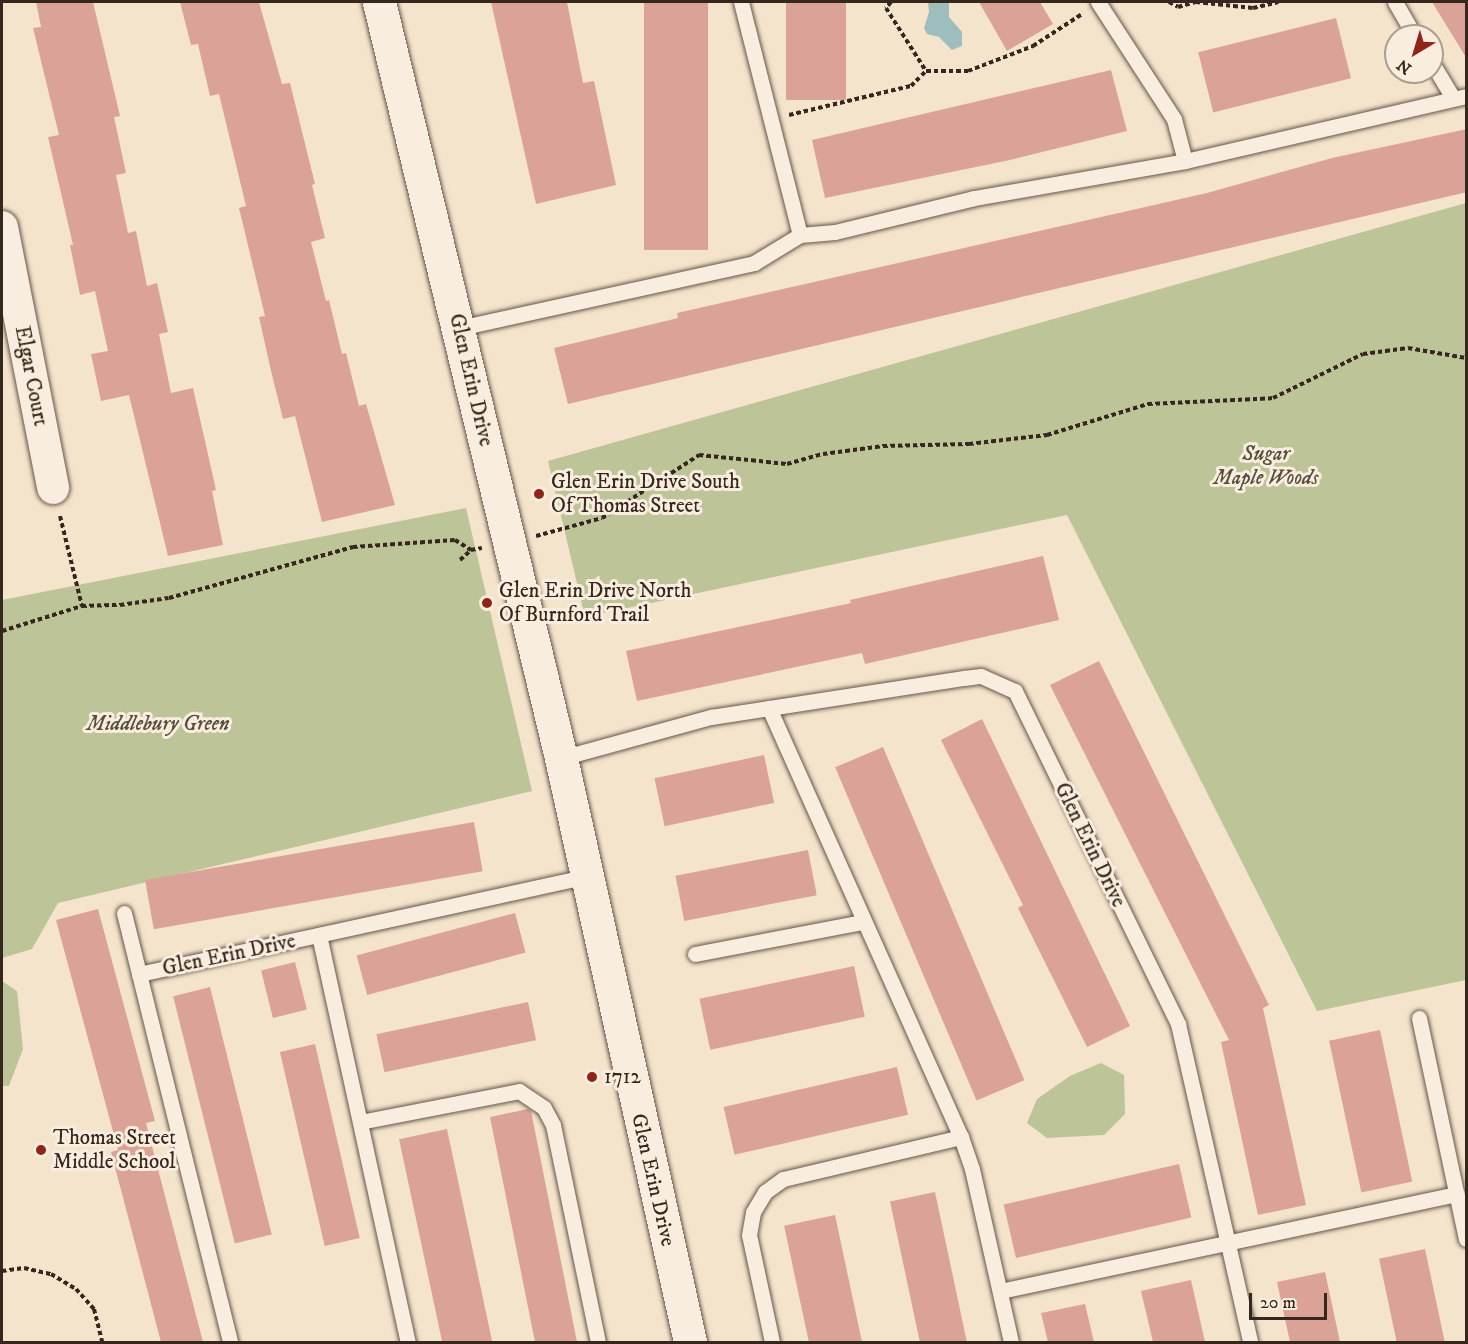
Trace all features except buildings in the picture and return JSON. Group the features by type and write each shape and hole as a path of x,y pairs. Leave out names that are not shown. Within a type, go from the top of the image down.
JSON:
{"street":[{"name":"Glen Erin Drive","path":"379,2 561,758 585,877 690,1342"},
{"name":"Elgar Court","path":"2,228 53,488"}],"lane":[{"path":"741,2 800,235"},
{"path":"1099,2 1174,119 1185,161"},
{"path":"1395,2 1408,24"},
{"path":"459,328 754,263 800,235 835,232 974,198 1185,161 1460,97 1444,78"},
{"name":"Glen Erin Drive","path":"561,758 711,717 981,676 1015,691 1178,1024 1250,1342"},
{"path":"769,708 861,922 961,1137 972,1169 1011,1342"},
{"name":"Glen Erin Drive","path":"139,974 585,877"},
{"name":"Glen Erin Drive","path":"124,913 230,1342"},
{"path":"696,954 861,922"},
{"name":"Glen Erin Drive","path":"319,935 408,1342"},
{"path":"1419,1018 1467,1239"},
{"path":"360,1122 508,1091 519,1091 544,1108 554,1125 598,1342"},
{"path":"772,1342 749,1235 753,1212 765,1192 783,1179 961,1137"},
{"path":"1000,1291 1457,1194"}],"path":[{"path":"891,2 886,8 926,71"},
{"path":"771,119 911,86 926,71 968,71 1033,46 1099,2"},
{"path":"1169,2 1178,7 1196,2 1253,8 1278,2"},
{"path":"460,560 471,550 602,518 699,455 787,464 883,446 969,444 1047,435 1148,404 1273,398 1363,354 1408,348 1467,358"},
{"path":"53,488 82,606"},
{"path":"2,631 82,606 120,605 170,597 353,547 455,540 471,550"},
{"path":"2,1271 24,1268 42,1272 76,1288 94,1310 102,1342"}],"green space":[{"name":"Sugar Maple Woods","path":"1466,203 1466,980 1317,1011 1067,515 585,617 548,461"},
{"name":"Middlebury Green","path":"466,508 532,791 58,903 32,949 2,958 2,600"},
{"path":"2,981 17,991 23,1049 9,1086 2,1086"},
{"path":"1101,1063 1124,1075 1125,1114 1104,1135 1047,1138 1027,1123 1037,1099 1070,1076"}],"water":[{"path":"928,2 949,2 949,17 962,32 962,46 952,50 939,37 927,34 924,28 929,12"}],"place":[{"name":"Glen Erin Drive South Of Thomas Street","path":"539,494"},
{"name":"Glen Erin Drive North Of Burnford Trail","path":"487,603"},
{"name":"1712","path":"592,1077"},
{"name":"Thomas Street Middle School","path":"41,1150"}]}
